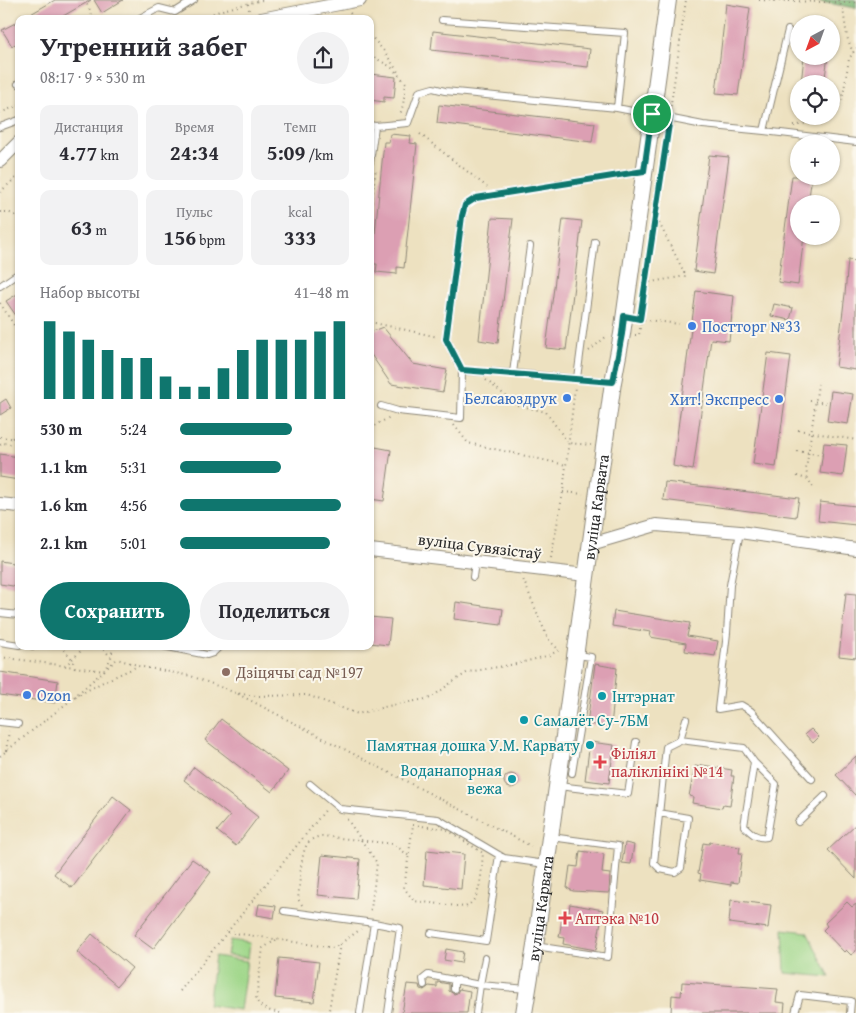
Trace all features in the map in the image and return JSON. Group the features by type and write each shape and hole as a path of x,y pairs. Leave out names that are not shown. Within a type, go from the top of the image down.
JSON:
{"street":[{"path":"282,15 360,0"},
{"name":"вуліца Карвата","path":"524,1013 668,0"},
{"path":"0,161 15,146"},
{"path":"0,504 15,506"},
{"path":"590,544 656,525 740,532 856,549"},
{"name":"вуліца Сувязістаў","path":"374,550 586,575"}],"lane":[{"path":"146,15 159,8 175,12 194,0"},
{"path":"442,20 626,33 617,108"},
{"path":"764,131 788,30"},
{"path":"374,125 408,124 419,92 433,88 445,91 617,108 703,125 856,142"},
{"path":"0,127 15,121"},
{"path":"380,406 398,411 461,418 462,370 446,339 465,205 476,198 497,194 644,171"},
{"path":"577,378 595,242"},
{"path":"513,374 530,246"},
{"path":"0,286 15,276"},
{"path":"462,370 613,382"},
{"path":"740,532 730,585 727,633 718,709 741,705 751,711 812,779"},
{"path":"473,577 475,562"},
{"path":"0,613 15,615"},
{"path":"0,642 15,644"},
{"path":"184,650 210,655 216,650"},
{"path":"572,773 590,657 575,655"},
{"path":"680,740 686,719"},
{"path":"0,722 18,724"},
{"path":"659,813 688,818 681,868 675,872 660,869 654,863 659,813 666,747 680,740 744,748 754,762 776,784 767,838 761,839 744,826 754,762"},
{"path":"557,785 628,794 636,742"},
{"path":"310,784 340,809 438,819 504,858 546,864"},
{"path":"798,822 825,796"},
{"path":"535,946 608,957 618,846 550,837"},
{"path":"431,933 486,941 499,855"},
{"path":"284,912 365,918 374,923 400,928 388,1013"},
{"path":"360,1013 374,923"},
{"path":"476,1013 485,958"},
{"path":"424,985 423,979 428,975 480,985 528,989"},
{"path":"454,989 454,983 458,980"},
{"path":"795,1013 800,995 851,1001 850,1013"}],"path":[{"path":"85,0 92,15"},
{"path":"209,15 262,0"},
{"path":"633,334 639,335 686,0"},
{"path":"759,0 856,3"},
{"path":"839,2 843,9 847,37 853,53"},
{"path":"248,4 249,15"},
{"path":"374,39 400,76"},
{"path":"840,103 842,102 849,60 856,48"},
{"path":"374,57 391,67 406,83 403,105 397,124"},
{"path":"0,113 15,107"},
{"path":"782,134 796,125"},
{"path":"420,134 497,194"},
{"path":"0,192 15,179"},
{"path":"0,212 8,212 15,215"},
{"path":"645,283 686,276 655,215"},
{"path":"0,303 15,327"},
{"path":"624,316 679,324"},
{"path":"374,323 446,339"},
{"path":"580,360 612,331"},
{"path":"474,371 517,405 546,412 568,443"},
{"path":"556,560 550,559 563,492 573,392 577,378"},
{"path":"813,487 808,480 806,470 818,384"},
{"path":"810,401 829,403"},
{"path":"374,426 398,411"},
{"path":"446,416 468,442 566,465"},
{"path":"798,430 856,440"},
{"path":"0,436 15,438"},
{"path":"0,445 2,443 15,445"},
{"path":"568,443 596,445"},
{"path":"797,451 822,455"},
{"path":"798,476 808,480"},
{"path":"563,492 588,495"},
{"path":"236,693 256,696 307,695 358,714 431,698 448,684 468,672 516,664 550,655 559,650 548,639 523,580"},
{"path":"64,650 72,659 75,668"},
{"path":"65,666 82,650"},
{"path":"104,650 112,658"},
{"path":"104,671 112,658 113,650"},
{"path":"0,657 104,671"},
{"path":"0,756 117,659 138,666 191,676 236,693 531,846"},
{"path":"71,699 102,682 138,666"},
{"path":"6,751 10,723"},
{"path":"180,991 332,803"},
{"path":"228,932 334,948 359,931 371,909 377,863 340,809"},
{"path":"414,825 446,829 483,853 477,897 472,904 465,907 414,901 404,888 409,856 414,825"},
{"path":"304,906 298,899 307,844 312,838 322,836 394,844 409,856"},
{"path":"277,939 263,948 256,998 258,1004 264,1009 282,1013"},
{"path":"326,1013 340,944"}],"green space":[{"path":"809,0 856,0 856,8"},
{"path":"783,929 807,932 830,977 785,973"},
{"path":"230,940 250,943 248,958 227,955"},
{"path":"215,956 247,961 240,1010 208,1005"}],"building":[{"path":"55,0 91,0 65,15 29,15"},
{"path":"94,0 123,0 102,13"},
{"path":"726,4 750,8 738,95 716,93"},
{"path":"15,23 15,44 12,46 2,30"},
{"path":"433,31 590,49 588,67 431,50"},
{"path":"803,65 827,65 825,75 802,75"},
{"path":"374,74 396,77 394,98 384,97 384,102 374,101"},
{"path":"439,105 595,123 592,142 437,123"},
{"path":"390,134 411,136 410,143 417,144 404,268 397,267 397,274 376,272 377,264 374,264 374,244 384,142 389,142"},
{"path":"709,155 729,157 713,274 694,271"},
{"path":"791,185 811,185 809,195 790,195 790,245 803,245 798,285 778,282"},
{"path":"492,218 513,219 498,343 479,340"},
{"path":"563,219 582,221 566,350 546,348"},
{"path":"848,260 856,261 856,370 836,367"},
{"path":"696,291 734,296 729,341 711,339 693,470 673,466"},
{"path":"15,295 15,314 6,301"},
{"path":"774,304 793,308 790,320 771,316"},
{"path":"383,327 413,364 447,370 443,392 391,384 374,359 374,330"},
{"path":"768,353 791,356 776,467 753,464"},
{"path":"831,391 853,394 848,424 827,421"},
{"path":"6,399 11,408 0,415 0,403"},
{"path":"824,443 847,445 843,476 820,473"},
{"path":"374,447 391,450 384,501 374,500"},
{"path":"0,454 15,456 15,479 0,477"},
{"path":"665,482 799,498 796,517 663,500"},
{"path":"820,502 856,506 856,525 818,521"},
{"path":"0,561 15,563 15,586 0,584"},
{"path":"846,593 856,594 856,658 839,656"},
{"path":"456,602 503,609 501,625 454,619"},
{"path":"614,611 690,623 687,636 718,641 715,656 685,651 686,643 650,637 651,632 612,626"},
{"path":"374,617 391,619 388,645 374,643"},
{"name":"Інтэрнат","path":"595,664 617,668 611,726 587,724"},
{"path":"0,672 58,681 55,703 0,695"},
{"path":"221,719 288,771 272,792 205,740"},
{"path":"811,729 819,737 813,743 805,734"},
{"name":"Філіял паліклінікі №14","path":"590,742 614,745 609,783 585,780"},
{"path":"856,756 856,796 836,775"},
{"path":"702,765 732,770 731,776 734,776 730,806 723,805 722,808 692,803 693,797 689,796 695,766 701,767"},
{"path":"194,767 258,817 236,846 217,831 230,816 184,780"},
{"path":"508,774 514,774 518,781 514,788 508,788 504,784 504,778"},
{"path":"113,796 131,810 72,888 54,874"},
{"path":"856,824 856,879 828,850"},
{"path":"710,842 740,847 739,853 742,853 738,883 731,882 731,885 700,880 701,874 698,873 703,843 709,844"},
{"path":"625,843 634,845 631,864 622,863"},
{"path":"427,850 464,854 461,889 424,885"},
{"path":"580,851 604,854 602,873 610,874 609,893 573,891 567,888 570,866 578,867"},
{"path":"322,855 360,859 356,899 318,895"},
{"path":"192,859 211,872 153,949 134,935"},
{"path":"731,900 771,905 768,928 729,923"},
{"path":"847,902 852,907 856,904 856,951 851,955 846,950 844,952 823,930 827,926 825,923"},
{"path":"259,904 276,906 274,918 257,915"},
{"path":"570,904 603,910 596,950 563,944 564,938 559,937 563,915 568,916"},
{"path":"92,934 132,968 117,986 77,952"},
{"path":"446,949 463,952 461,963 444,960"},
{"path":"279,958 319,962 314,1002 275,998"},
{"path":"437,982 449,984 449,991 454,994 459,989 470,991 467,1013 402,1013 407,984 419,985 420,989 424,990 429,986 437,987"},
{"path":"682,982 778,989 776,1002 785,1003 784,1013 671,1013 672,995 681,996"}],"place":[{"name":"Постторг №33","path":"692,326"},
{"name":"Белсаюздрук","path":"567,398"},
{"name":"Хит! Экспресс","path":"779,399"},
{"name":"Дзіцячы сад №197","path":"226,672"},
{"name":"Ozon","path":"27,695"},
{"name":"Інтэрнат","path":"602,696"},
{"name":"Самалёт Су-7БМ","path":"524,720"},
{"name":"Памятная дошка У.М. Карвату","path":"590,745"},
{"name":"Філіял паліклінікі №14","path":"600,762"},
{"name":"Воданапорная вежа","path":"512,779"},
{"name":"Аптэка №10","path":"565,918"}],"route":[{"path":"652,114 670,117 640,319 624,316 613,382 462,370 446,339 465,205 476,198 644,171 652,114"}]}
